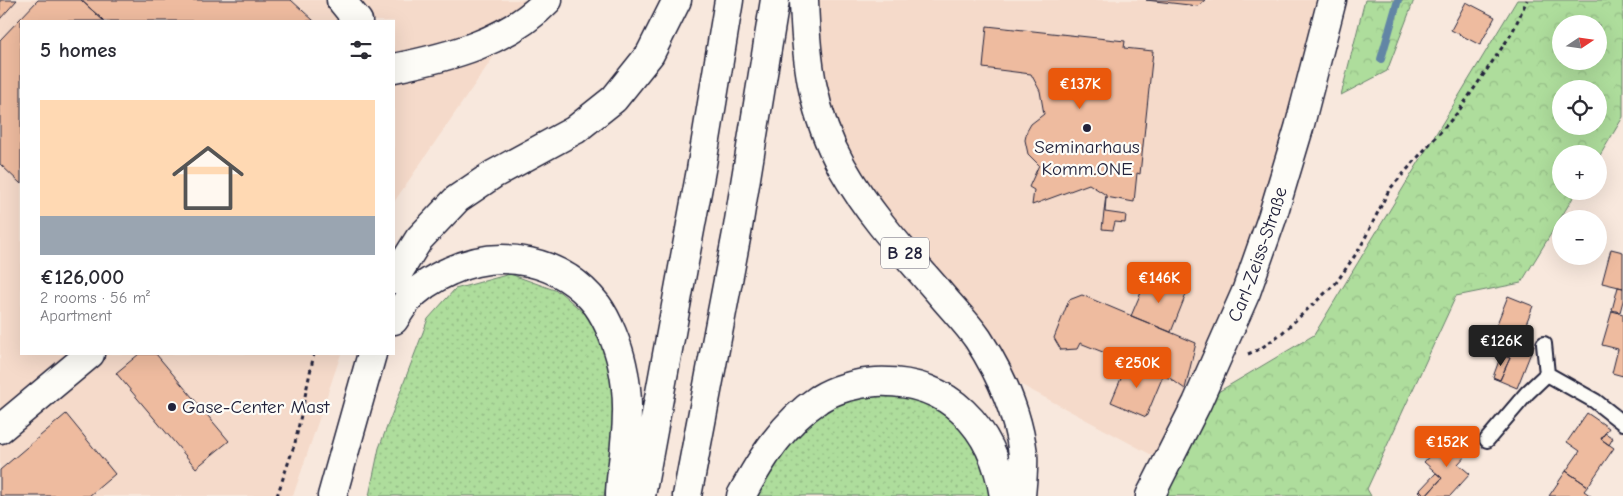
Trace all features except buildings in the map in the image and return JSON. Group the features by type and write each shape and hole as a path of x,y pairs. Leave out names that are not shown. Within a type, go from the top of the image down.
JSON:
{"main road":[{"path":"341,0 357,20"},
{"path":"395,68 449,54 502,35 524,21 548,0"},
{"path":"395,277 419,239 457,199 494,174 574,130 614,99 650,54 677,0"},
{"path":"641,496 699,179 729,0"},
{"path":"687,496 737,233 775,0"},
{"name":"B 28","path":"804,0 810,80 823,127 842,166 866,206 977,338 992,363 1004,386 1018,433 1023,456 1022,496"},
{"name":"Carl-Zeiss-Straße","path":"1150,496 1197,403 1246,292 1272,218 1299,128 1332,0"},
{"path":"395,319 408,300 432,279 466,263 499,258 518,259 538,264 559,273 578,286 597,306 613,335 622,364 627,400 626,443 620,479 620,496"},
{"path":"0,429 89,355"},
{"path":"332,496 372,355"},
{"path":"741,496 756,468 775,440 801,412 820,398 838,390 870,383 888,382 918,385 932,391 957,406 970,418 982,434 993,455 1000,474 1004,496"}],"lane":[{"path":"1544,344 1547,374"},
{"path":"1547,374 1595,401 1623,423"},
{"path":"1487,440 1527,393 1547,374"}],"path":[{"path":"1221,349 1241,356 1260,349 1282,333 1336,283 1360,248 1389,190 1458,112 1512,33 1527,0"},
{"path":"277,496 295,444 314,355"}],"shaded area":[{"path":"0,0 543,0 503,43 395,201 395,20 20,20 20,355 341,355 293,496 0,496"},
{"path":"818,0 1324,0 1266,215 1161,460 1014,381 904,234 852,161 838,124 824,76"}],"green space":[{"path":"1365,0 1414,0 1387,71 1341,95"},
{"path":"1517,0 1623,0 1623,117 1606,145 1552,145 1552,200 1572,200 1565,210 1552,210 1552,232 1521,283 1456,296 1367,489 1371,496 1161,496 1218,392 1314,335"},
{"path":"510,274 560,292 592,320 618,382 612,456 604,496 369,496 379,448 428,319 455,289"},
{"path":"838,390 945,398 1004,496 741,496"}],"waterway":[{"path":"1381,59 1398,0"}],"place":[{"name":"Seminarhaus Komm.ONE","path":"1087,128"},
{"name":"Gase-Center Mast","path":"172,407"}]}
